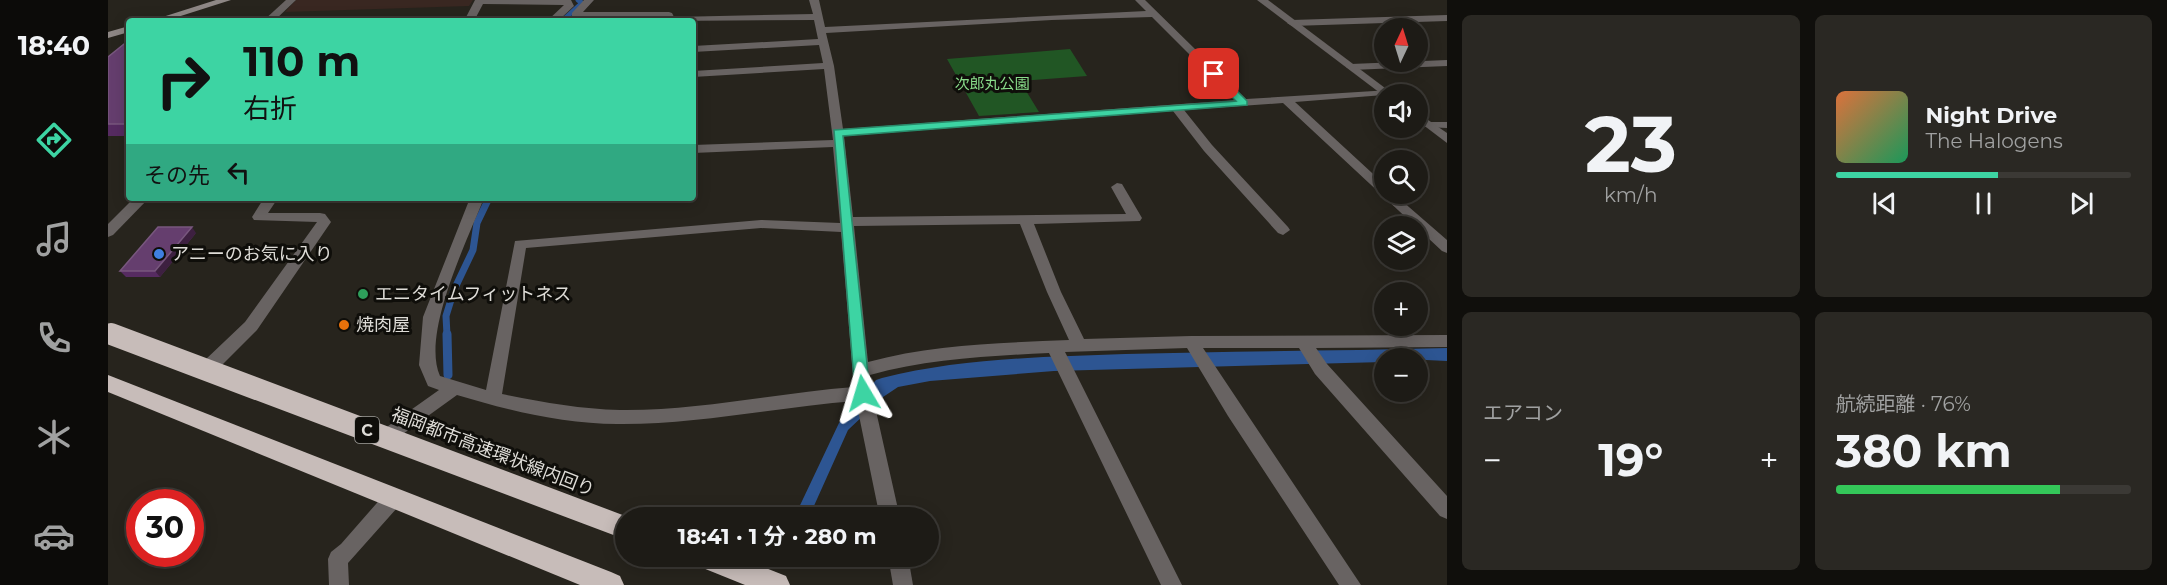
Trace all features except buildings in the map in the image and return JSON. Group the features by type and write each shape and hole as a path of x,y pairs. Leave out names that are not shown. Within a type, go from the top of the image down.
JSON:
{"highway":[{"name":"福岡都市高速環状線内回り","path":"108,333 615,524"},
{"path":"108,383 611,585"},
{"path":"730,567 777,585"}],"main road":[{"path":"165,18 226,0"},
{"path":"108,35 126,30"}],"street":[{"path":"271,18 291,0"},
{"path":"471,18 480,0 568,2 569,6 555,18"},
{"path":"589,0 575,15 669,15 669,18"},
{"path":"814,0 829,66 838,138 863,393 888,507"},
{"path":"1140,0 1244,103"},
{"path":"1262,0 1375,84"},
{"path":"696,49 821,30 1052,16 1154,14"},
{"path":"1292,23 1447,18"},
{"path":"696,22 821,30"},
{"path":"1351,67 1447,63"},
{"path":"696,74 829,66"},
{"path":"696,149 1374,94"},
{"path":"1286,100 1374,181"},
{"path":"1177,109 1208,148 1283,230"},
{"path":"1430,125 1447,125"},
{"path":"1430,125 1447,139"},
{"path":"493,397 520,244 761,224 847,225 1135,218 1117,188"},
{"path":"108,232 139,201"},
{"path":"210,366 251,326 324,222 320,217 259,217 269,201"},
{"path":"476,201 431,316 427,365 434,381 454,388 562,412 620,417 662,416 863,393"},
{"path":"1399,204 1447,248"},
{"path":"1026,221 1054,292 1079,345"},
{"path":"860,372 911,360 1056,349 1079,345 1447,341"},
{"path":"1191,342 1234,411 1351,585"},
{"path":"1304,343 1321,369 1447,510"},
{"path":"1056,349 1172,585"},
{"path":"390,434 454,388"},
{"path":"339,585 338,559 348,551 390,502"},
{"path":"900,567 903,585"}],"shaded area":[{"path":"296,0 473,0 469,6 285,12"}],"green space":[{"name":"次郎丸公園","path":"1070,49 1087,76 1020,81 1039,112 979,116 947,59"}],"water":[{"path":"1428,348 1447,348 1447,361 1428,360"},
{"path":"1374,349 1374,362 1054,371 930,381 898,387 883,397 848,430 813,507 799,507 839,423 876,380 912,371 972,362 1165,353"}],"waterway":[{"path":"565,18 582,3 578,0"},
{"path":"447,335 446,316 454,290 473,250 477,223 488,201"},
{"path":"447,334 448,375"}],"place":[{"name":"アニーのお気に入り","path":"159,254"},
{"name":"エニタイムフィットネス","path":"363,294"},
{"name":"焼肉屋","path":"344,325"}],"route":[{"path":"863,393 837,133 1244,103 1214,74"}]}
